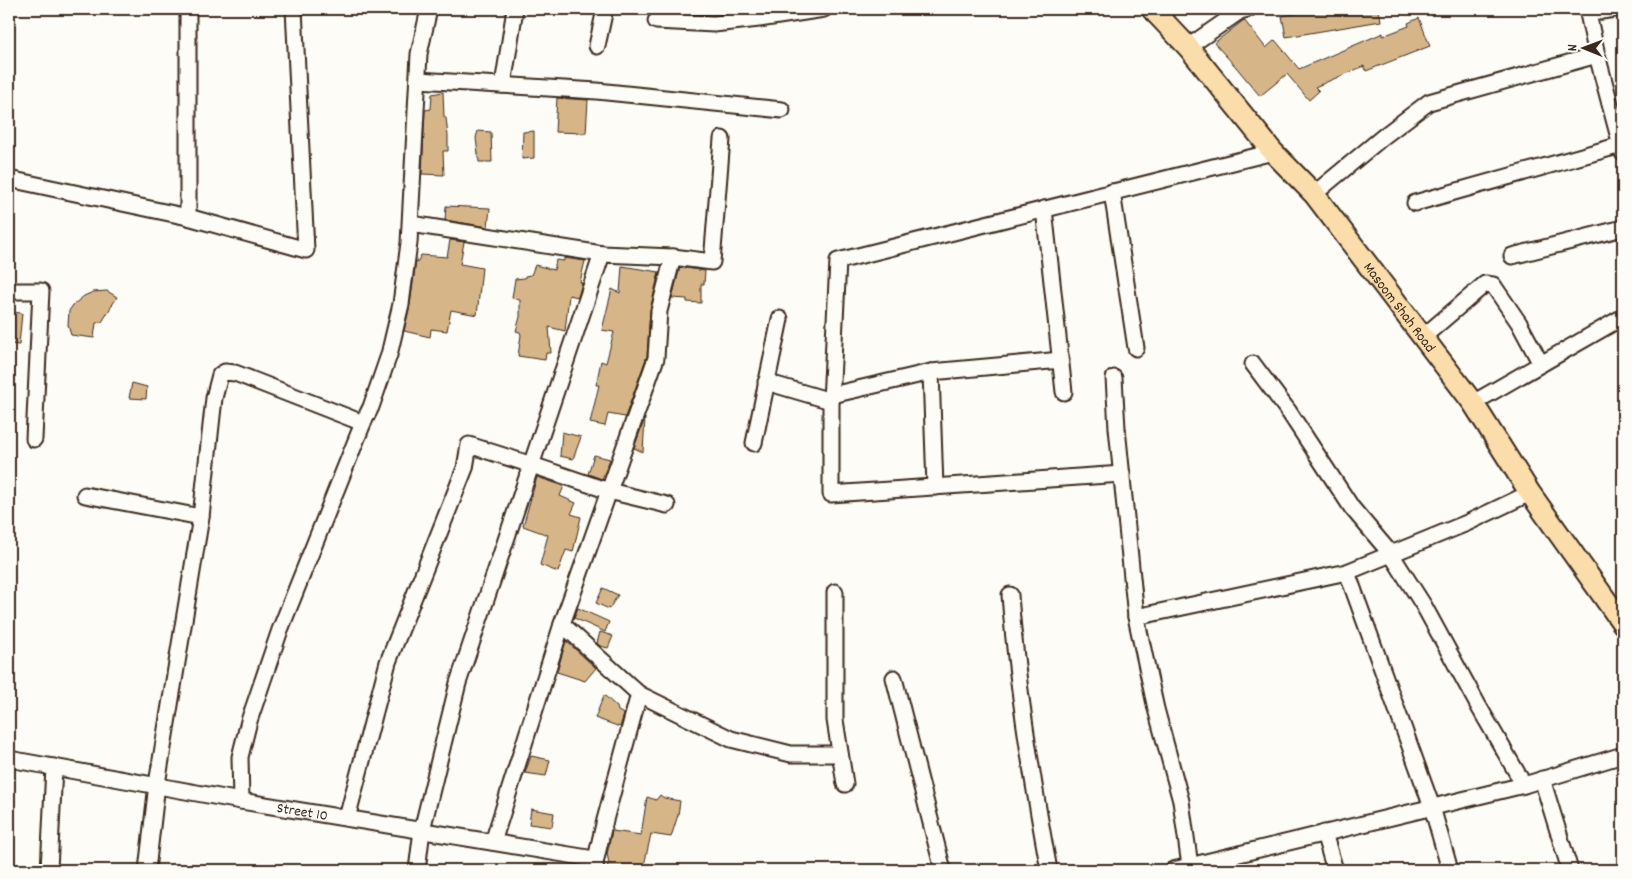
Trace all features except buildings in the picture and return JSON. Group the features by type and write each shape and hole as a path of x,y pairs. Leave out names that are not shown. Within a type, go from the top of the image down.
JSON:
{"main road":[{"name":"Masoom Shah Road","path":"1152,9 1188,47 1273,152 1314,194 1473,403 1530,493 1623,624"}],"street":[{"path":"188,9 188,217"},
{"path":"9,179 188,217 306,250 294,9"},
{"path":"241,801 240,757 249,721 280,630 371,407 389,355 401,304 410,243 419,54 429,9"},
{"path":"503,85 514,9"},
{"path":"597,46 605,9"},
{"path":"656,21 714,24 759,14 824,9"},
{"path":"1188,47 1240,11 1248,9"},
{"path":"1415,204 1622,150 1617,101 1597,56 1588,11 1615,9"},
{"path":"1314,194 1384,136 1429,102 1597,56"},
{"path":"418,80 597,91 782,110"},
{"path":"410,224 602,254 673,257 712,262 722,139"},
{"path":"1122,474 831,494 831,398 838,260 1273,152"},
{"path":"1112,192 1136,348"},
{"path":"1044,209 1064,392"},
{"path":"1512,256 1623,228"},
{"path":"418,870 422,830 458,683 602,254"},
{"path":"493,842 562,624 656,358 659,311 673,257"},
{"path":"1422,336 1485,284 1490,284 1519,323 1541,364"},
{"path":"9,291 41,291 34,439"},
{"path":"1473,403 1623,317"},
{"path":"754,443 780,319"},
{"path":"766,382 831,398 931,372 1061,360"},
{"path":"1253,364 1289,412 1352,508 1391,554 1424,606 1524,785"},
{"path":"147,870 157,784 201,517 214,398 220,375 225,372 235,372 363,424"},
{"path":"931,372 935,487"},
{"path":"1114,378 1117,428 1136,617 1156,708 1181,801 1190,866"},
{"path":"347,818 388,662 465,468 469,446 532,464 609,491 667,505"},
{"path":"1136,617 1347,572 1467,523 1530,493"},
{"path":"85,495 201,517"},
{"path":"1347,572 1432,807 1450,870"},
{"path":"835,592 835,720 845,784"},
{"path":"1010,595 1030,763 1049,870"},
{"path":"562,624 639,694 731,739 791,754 840,754"},
{"path":"894,678 943,870"},
{"path":"596,867 639,694"},
{"path":"1172,870 1190,866 1222,864 1324,833 1524,785 1623,755"},
{"name":"Street 10","path":"9,759 157,784 241,801 588,858 596,867"},
{"path":"50,870 54,767"},
{"path":"1542,779 1570,870"},
{"path":"1324,833 1335,870"}]}
